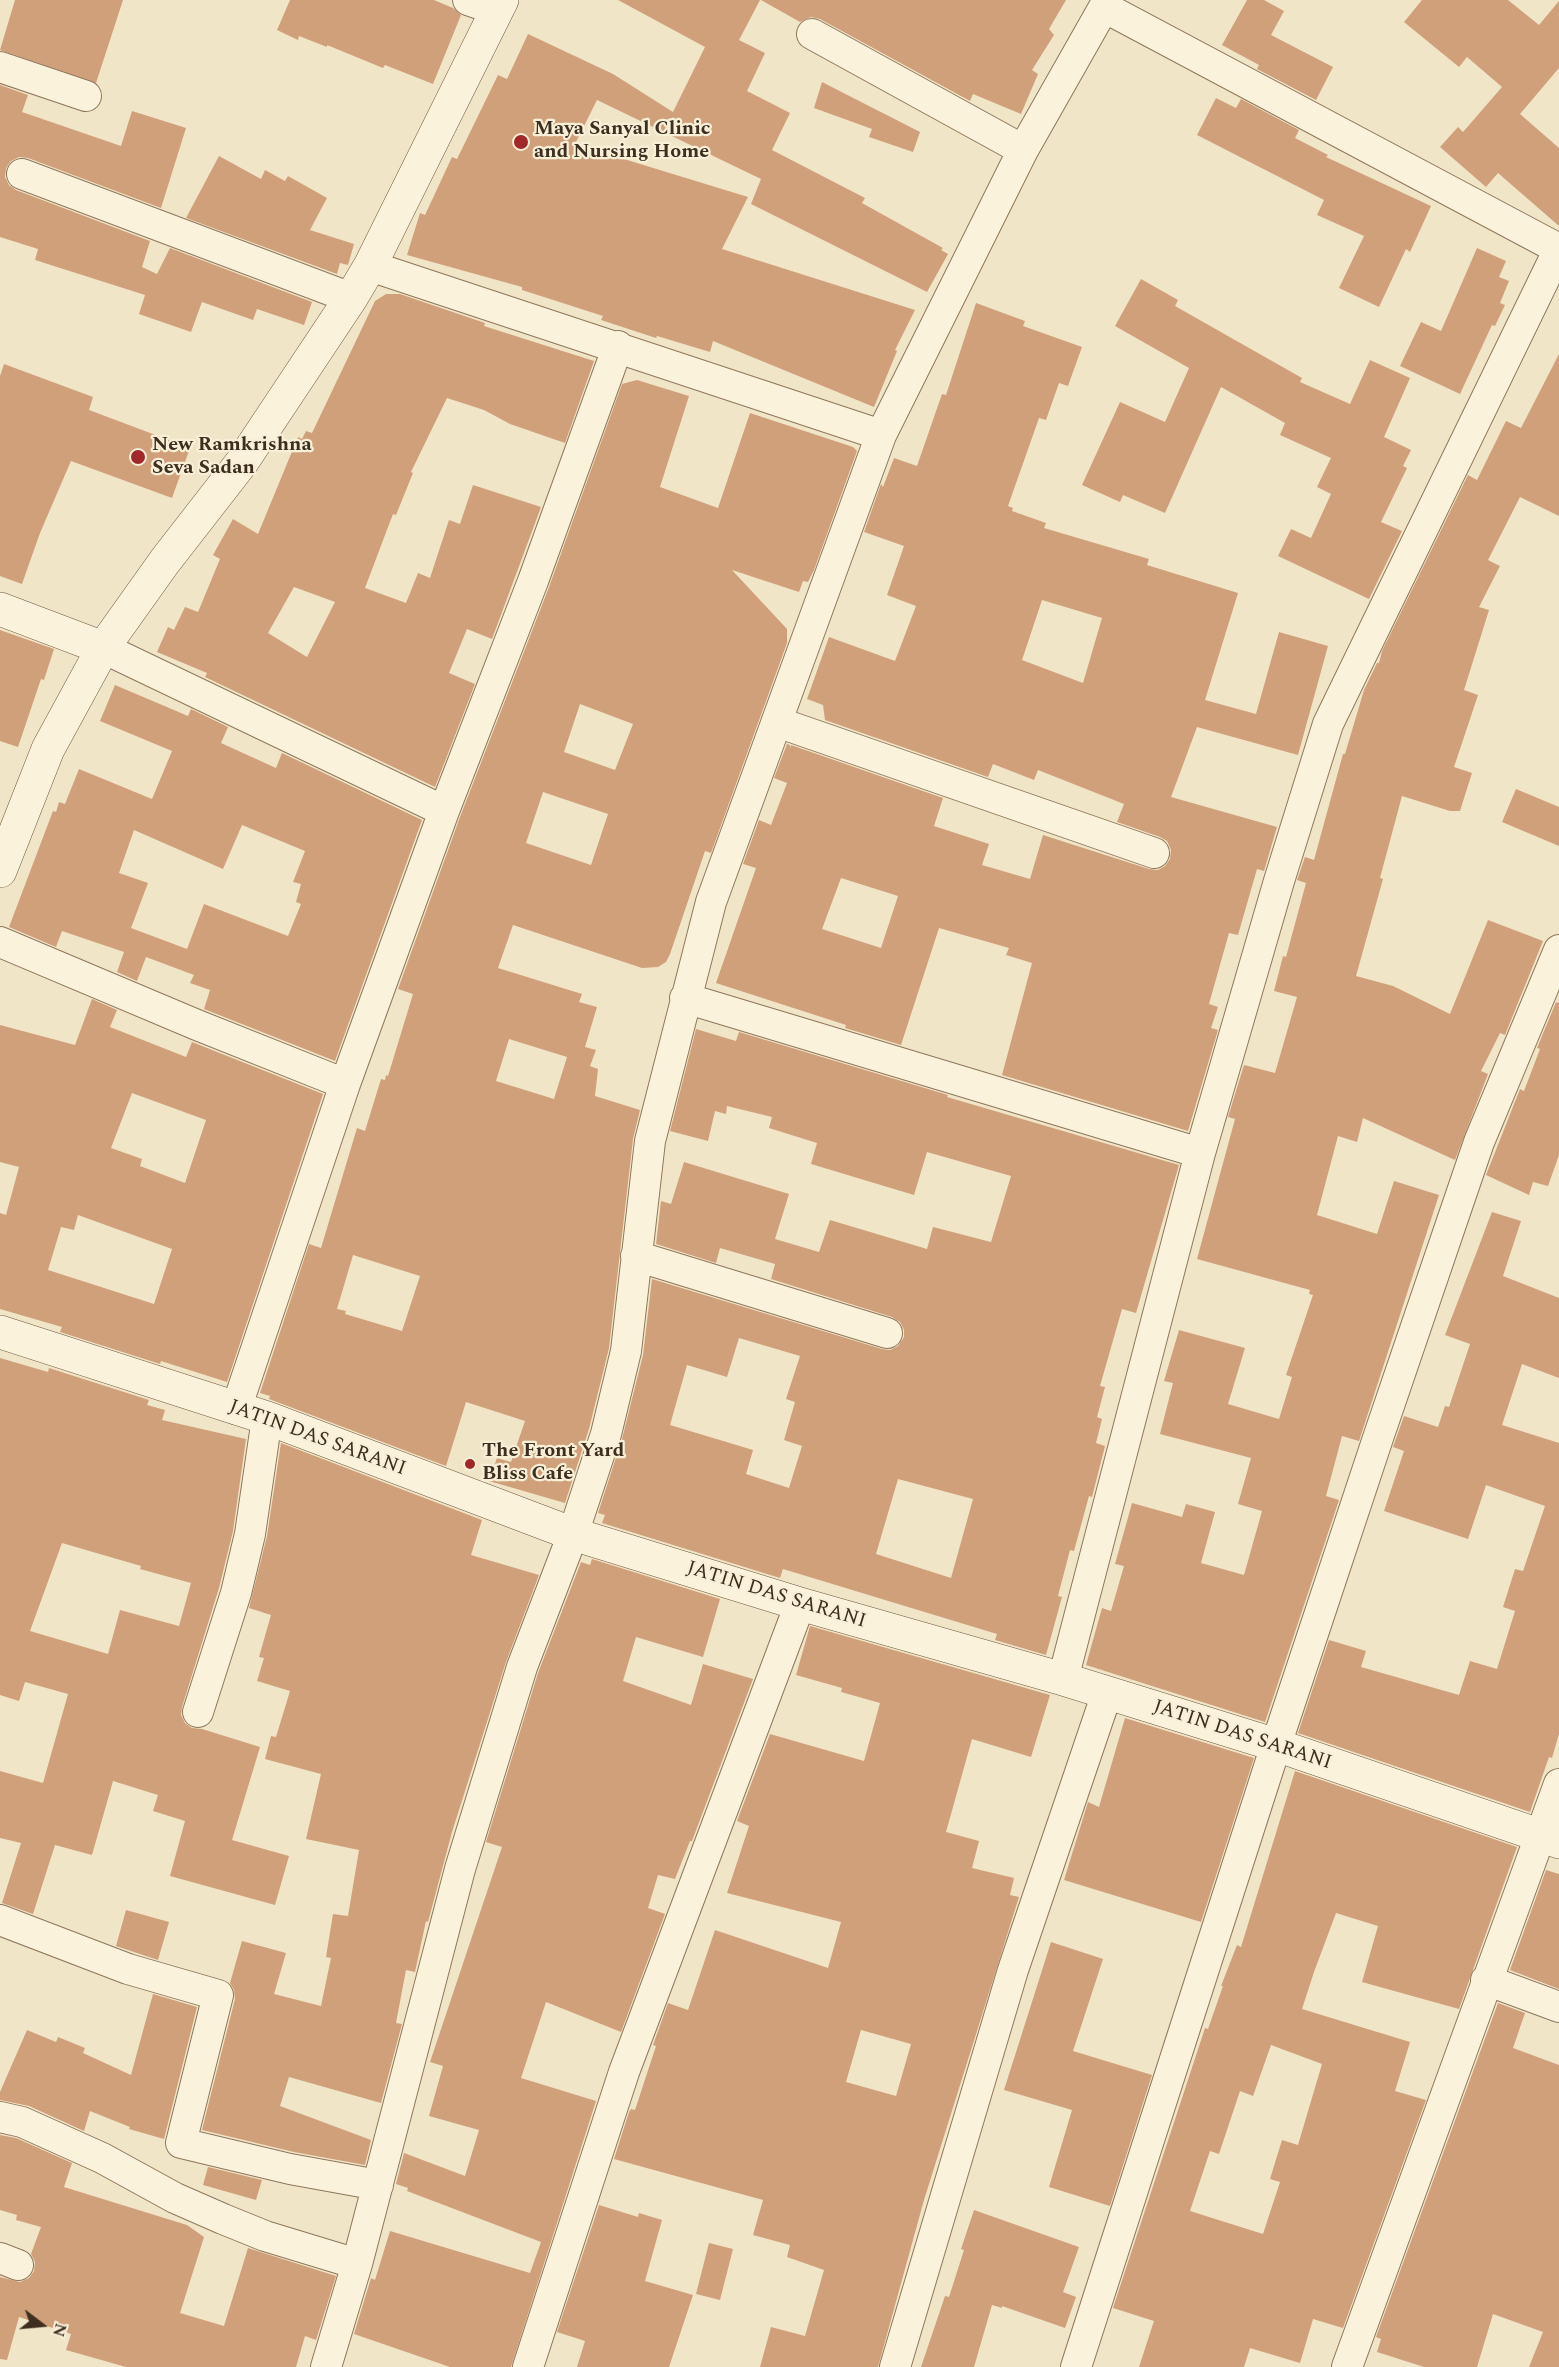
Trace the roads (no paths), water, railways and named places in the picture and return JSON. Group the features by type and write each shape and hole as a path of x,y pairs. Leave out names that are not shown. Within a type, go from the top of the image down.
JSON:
{"street":[{"path":"1,862 48,749 103,648 165,561 242,462 370,266 489,3"},
{"path":"326,2367 357,2264 460,1869 522,1667 573,1534 606,1434 626,1351 650,1141 711,902 882,435 1023,150 1106,4 1559,249 1328,724 1279,881 1200,1153 1063,1679"},
{"path":"812,34 1023,150"},
{"path":"0,68 86,96"},
{"path":"22,174 351,298"},
{"path":"370,266 882,435"},
{"path":"236,1409 345,1084 444,811 533,581 618,346"},
{"path":"0,609 103,648 444,811"},
{"path":"777,722 1154,853"},
{"path":"0,942 198,1026 345,1084"},
{"path":"1076,2367 1276,1745 1374,1449 1479,1142 1559,950"},
{"path":"685,998 1200,1153"},
{"path":"636,1257 887,1333"},
{"name":"JATIN DAS SARANI","path":"0,1332 267,1418 573,1534 800,1604 1063,1679 1276,1745 1549,1838"},
{"path":"198,1713 236,1593 250,1534 267,1418"},
{"path":"528,2367 624,2072 800,1604"},
{"path":"895,2367 1013,1970 1107,1693"},
{"path":"1347,2367 1486,1980 1549,1838 1559,1784"},
{"path":"0,1920 128,1969 218,1995 181,2143 290,2169 378,2185"},
{"path":"1486,1980 1559,2007"},
{"path":"0,2117 22,2121 102,2158 175,2198 265,2236 357,2264"}],"place":[{"name":"Maya Sanyal Clinic and Nursing Home","path":"521,142"},
{"name":"New Ramkrishna Seva Sadan","path":"138,457"},
{"name":"The Front Yard Bliss Cafe","path":"470,1464"}]}
